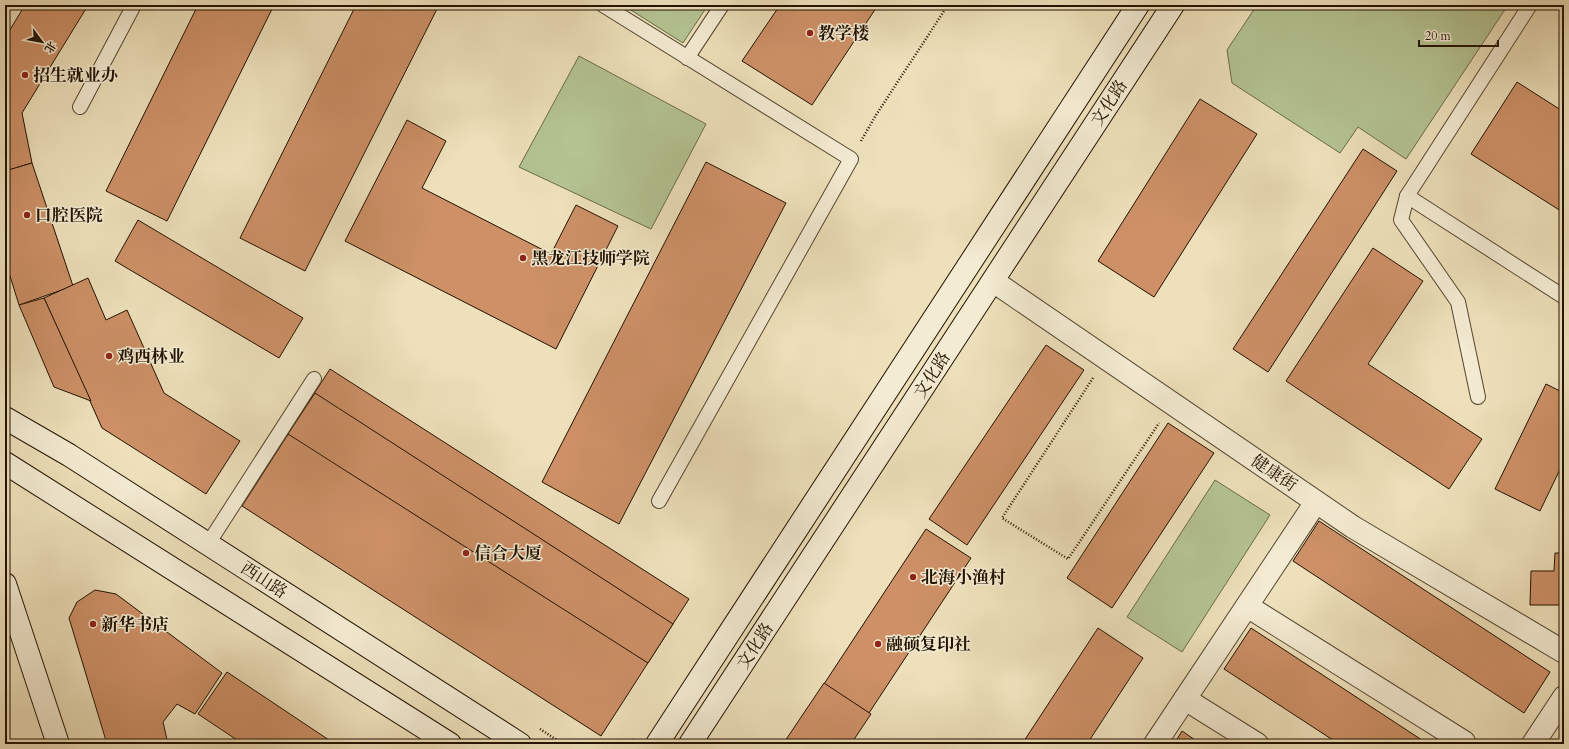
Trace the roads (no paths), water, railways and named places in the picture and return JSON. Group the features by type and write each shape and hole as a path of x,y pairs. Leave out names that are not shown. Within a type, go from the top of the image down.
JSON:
{"main road":[{"name":"文化路","path":"657,744 1138,5"},
{"name":"文化路","path":"690,744 1173,5"},
{"path":"987,236 1012,252"},
{"name":"健康街","path":"994,280 1353,527 1564,652"},
{"name":"西山路","path":"5,418 69,455 520,744"},
{"path":"5,463 450,744"},
{"path":"5,479 34,482"},
{"path":"1155,744 1316,502"},
{"path":"5,584 58,744"},
{"path":"1247,606 1464,742"},
{"path":"1532,744 1564,697"},
{"path":"1185,699 1257,744"}],"lane":[{"path":"80,107 134,5"},
{"path":"603,5 851,159 659,501"},
{"path":"687,58 722,5"},
{"path":"1478,397 1458,302 1401,220 1407,196 1530,5"},
{"path":"1407,196 1564,297"},
{"path":"208,544 314,379"}],"place":[{"name":"教学楼","path":"810,33"},
{"name":"招生就业办","path":"25,75"},
{"name":"口腔医院","path":"27,215"},
{"name":"黑龙江技师学院","path":"523,258"},
{"name":"鸡西林业","path":"109,356"},
{"name":"信合大厦","path":"466,553"},
{"name":"北海小渔村","path":"913,577"},
{"name":"新华书店","path":"93,624"},
{"name":"融硕复印社","path":"878,644"}]}
